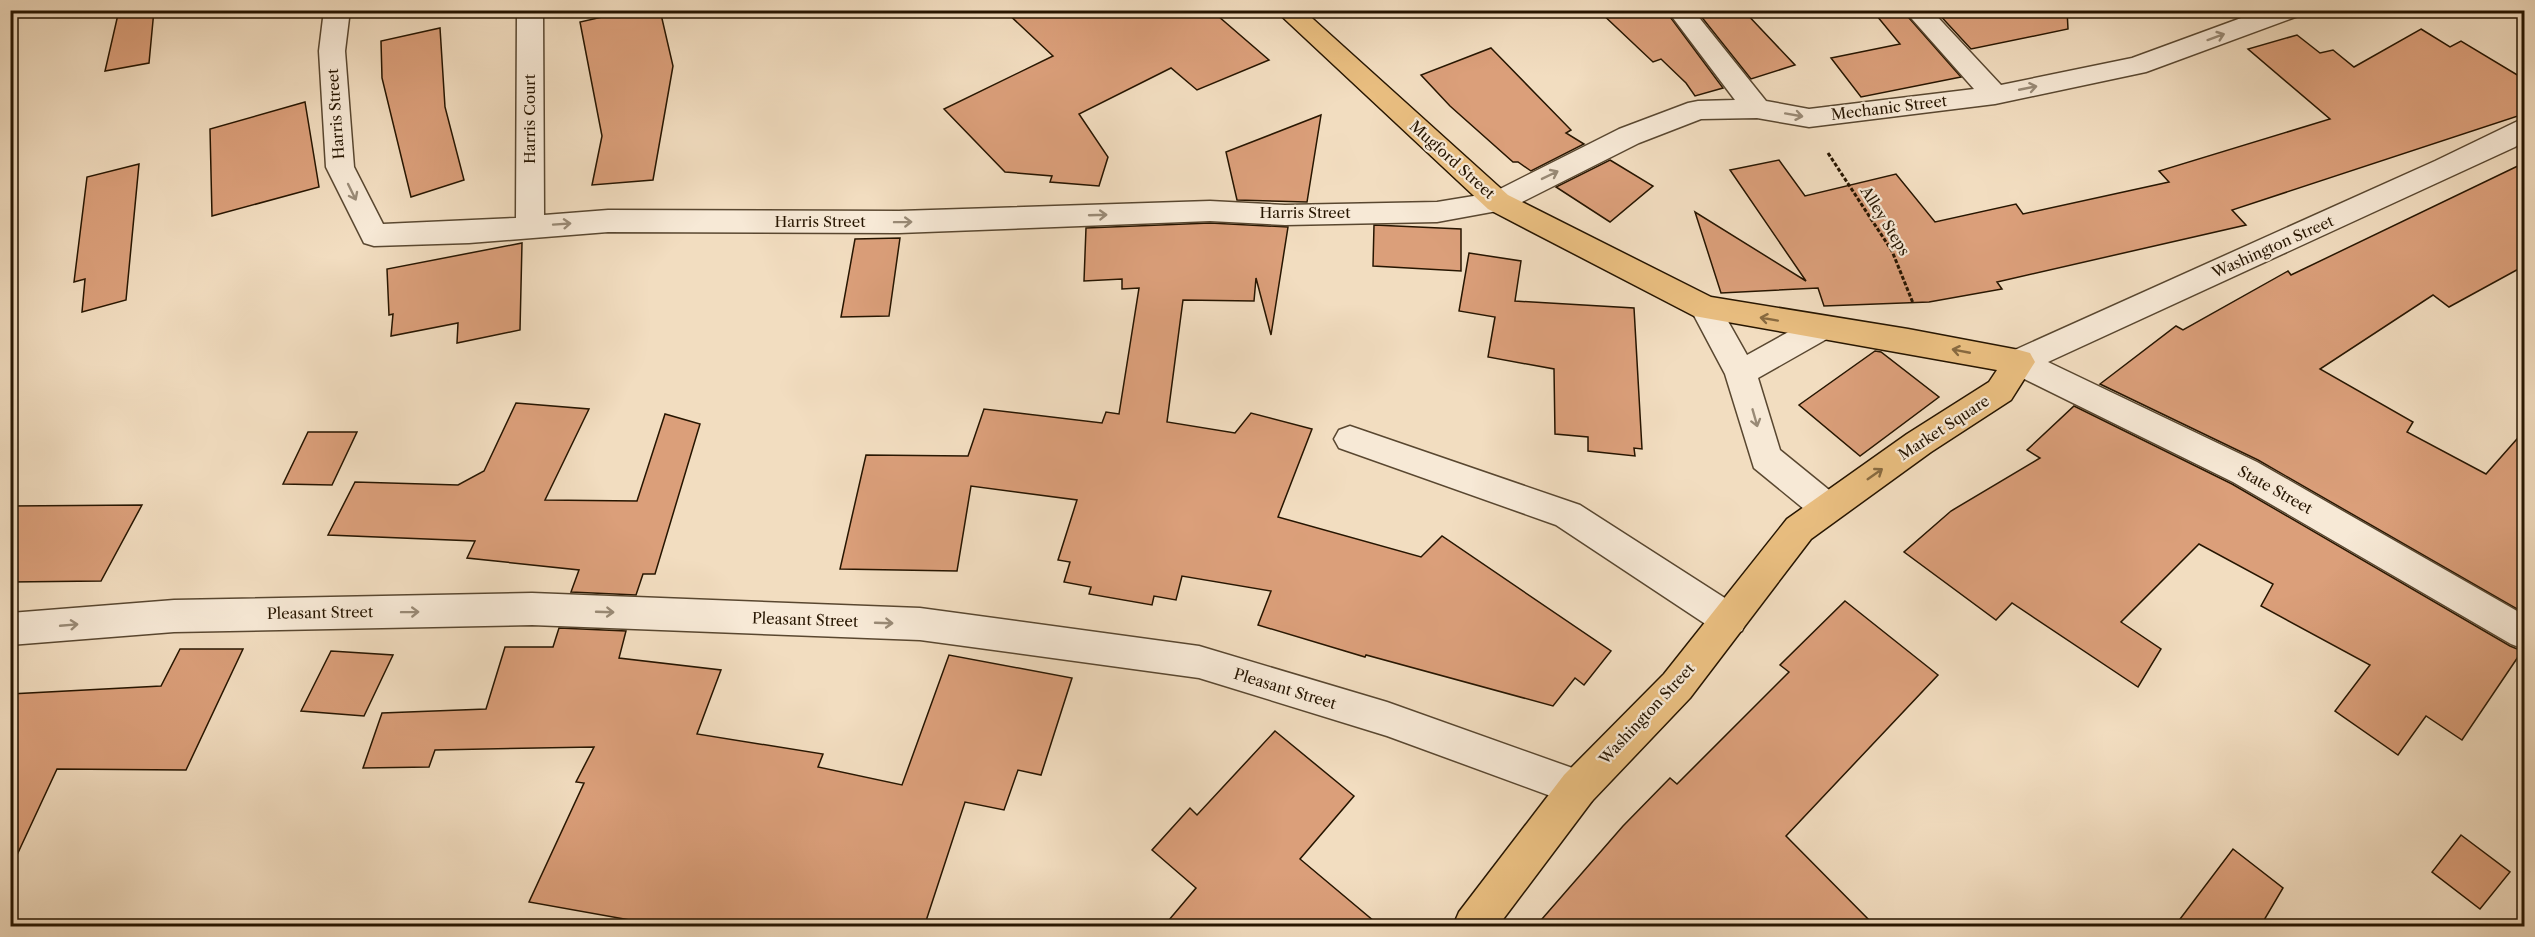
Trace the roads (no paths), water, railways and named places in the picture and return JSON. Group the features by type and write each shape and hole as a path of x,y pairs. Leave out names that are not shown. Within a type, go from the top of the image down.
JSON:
{"main road":[{"name":"Mugford Street","path":"1287,10 1498,202 1706,308"},
{"path":"1706,308 2019,362"},
{"name":"Market Square","path":"1827,508 1919,443 2000,391 2019,362"},
{"name":"Washington Street","path":"1473,927 1578,788 1677,686 1799,529 1827,508"}],"street":[{"name":"Harris Street","path":"337,10 332,51 340,167 374,235 608,221 899,222 1210,211 1285,215 1437,212 1498,202"},
{"name":"Harris Court","path":"530,10 530,227"},
{"path":"1679,10 1757,109"},
{"path":"1916,10 1995,95"},
{"name":"Mechanic Street","path":"1498,202 1629,136 1698,111 1757,109 1809,118 1995,95 2137,66 2289,10"},
{"name":"Washington Street","path":"2019,362 2180,287 2344,215 2505,140 2524,127"},
{"path":"1706,308 1741,373 1766,458 1827,508"},
{"path":"1741,373 1821,328"},
{"name":"State Street","path":"2019,362 2245,472 2524,633"},
{"path":"1350,439 1568,515 1729,620"},
{"name":"Pleasant Street","path":"10,629 174,616 532,609 920,624 1199,662 1387,719 1578,788"}]}
